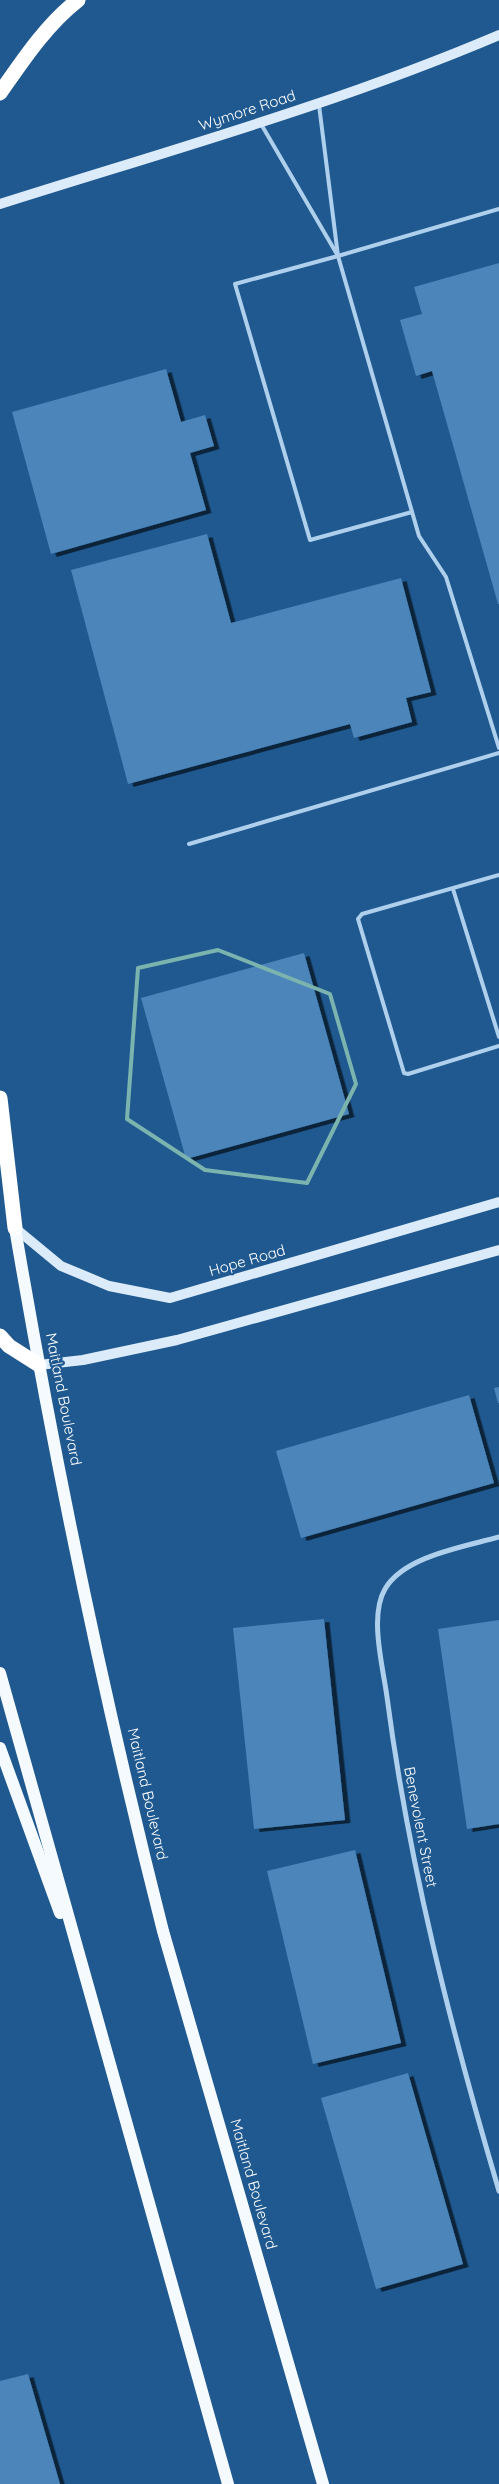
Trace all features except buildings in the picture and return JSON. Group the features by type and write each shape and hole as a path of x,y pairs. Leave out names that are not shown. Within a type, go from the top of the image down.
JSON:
{"highway":[{"path":"0,93 31,49 68,8 78,0"},
{"name":"Maitland Boulevard","path":"0,1098 15,1228"},
{"path":"0,1336 9,1346 39,1366"}],"main road":[{"name":"Wymore Road","path":"0,204 319,103 430,65 499,36"},
{"name":"Hope Road","path":"15,1228 61,1266 110,1286 170,1298 499,1202"},
{"name":"Maitland Boulevard","path":"15,1228 39,1366 97,1646 156,1904 323,2484"},
{"path":"39,1366 82,1360 178,1340 499,1250"},
{"path":"0,1673 228,2484"},
{"path":"0,1748 96,2012"}],"street":[{"name":"Benevolent Street","path":"499,1537 425,1558 398,1573 384,1590 376,1620 393,1745 422,1900 447,2006 499,2191"}],"lane":[{"path":"319,103 338,256 419,536 446,577 499,748"},
{"path":"260,122 338,256"},
{"path":"412,512 310,540 235,284 499,209"},
{"path":"189,844 499,753"},
{"path":"499,875 362,914 358,920 358,926 404,1072 408,1074 499,1046"},
{"path":"453,888 499,1037"}],"highlighted area":[{"path":"218,950 330,994 356,1084 307,1183 205,1170 127,1119 138,968"}]}
